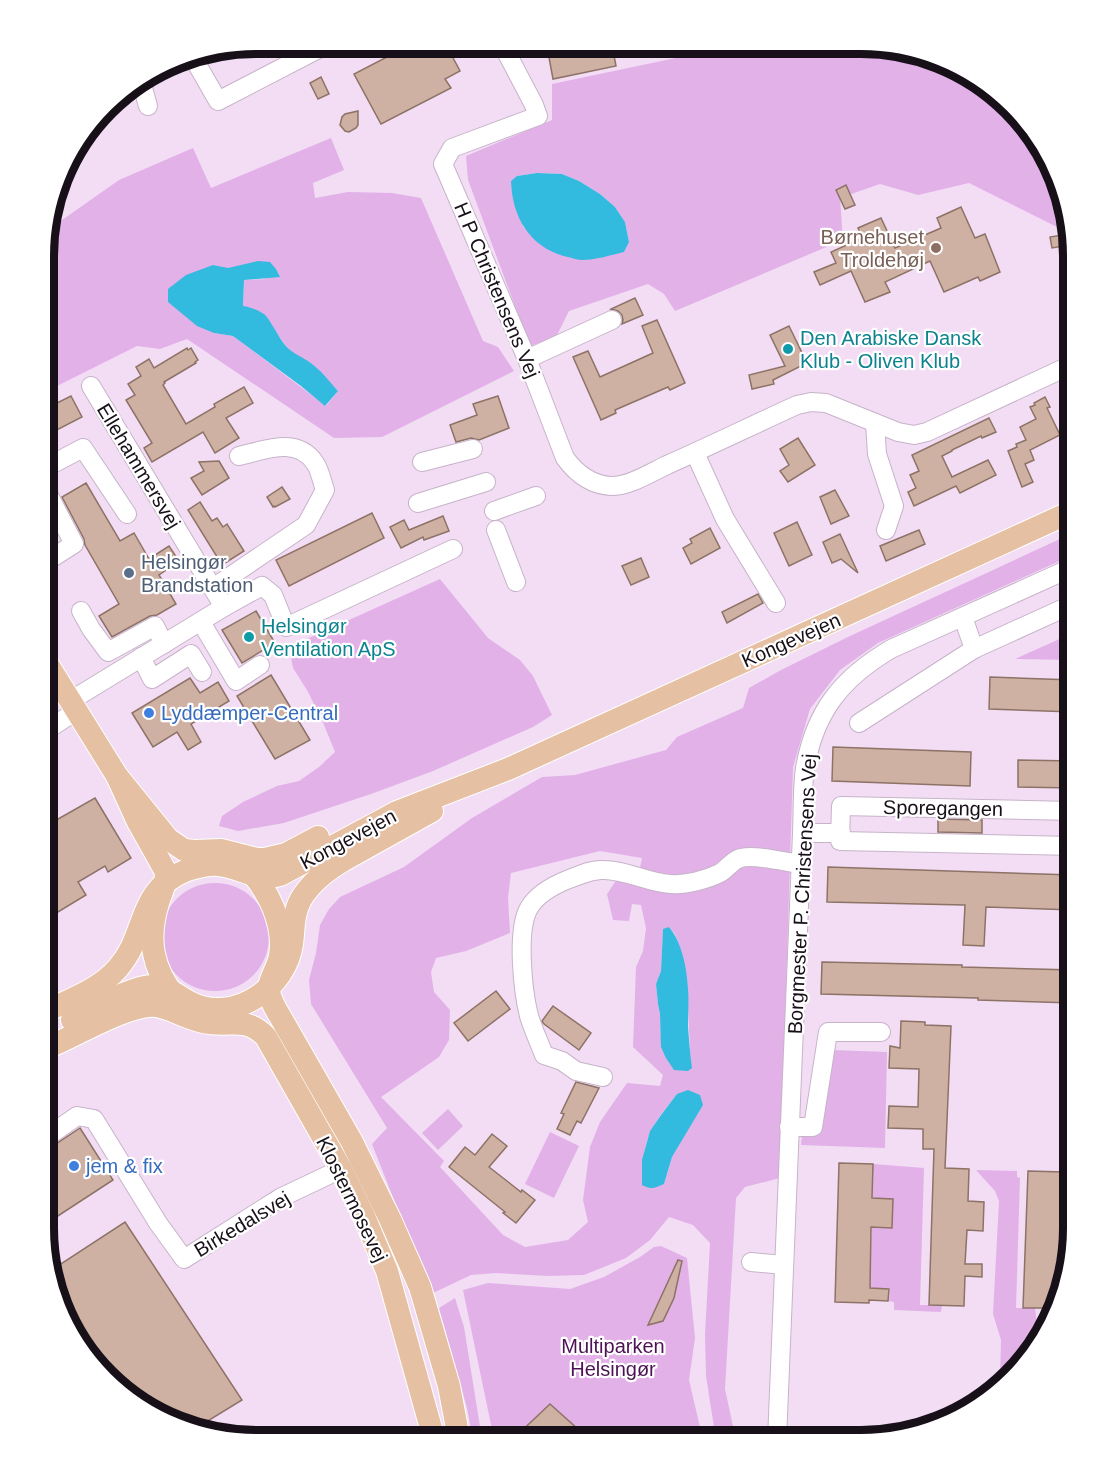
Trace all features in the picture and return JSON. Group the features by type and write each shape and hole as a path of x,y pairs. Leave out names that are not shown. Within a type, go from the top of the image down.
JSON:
{"main road":[{"name":"Kongevejen","path":"255,876 268,878 294,869 397,812 508,769 1063,516"},
{"path":"54,675 117,776 168,839 180,849 189,851 215,850 257,859 286,854 401,796 508,769"},
{"name":"Kongevejen","path":"284,968 291,949 297,909 306,892 321,876 344,860 508,769"},
{"path":"117,776 152,846 150,863 152,882 158,890 152,941 156,964 170,991 189,1014 199,1021"},
{"path":"229,852 238,857 255,876 271,904 278,923 280,955 269,987"},
{"path":"54,1007 105,981 119,967 134,945 143,915 158,890 185,871 217,864 255,876"},
{"path":"54,1029 112,1000 142,988 156,986 196,1005 212,1009 229,1008 260,995 284,968"},
{"path":"284,968 284,988 289,1005 338,1102 351,1142"},
{"name":"Klostermosevej","path":"269,987 271,998 281,1018 351,1142 390,1219 420,1287 449,1386 457,1430"},
{"name":"Klostermosevej","path":"54,1044 120,1013 149,1006 164,1008 209,1023 241,1023 258,1029 266,1037 341,1169 363,1214 387,1271 431,1430"}],"street":[{"path":"196,63 218,101 309,54"},
{"name":"H P Christensens Vej","path":"507,54 538,116 452,148 443,164 527,359 565,458 584,478 610,486 624,484 797,405 811,402 826,403 898,432 914,435 927,432 1063,369"},
{"path":"143,89 148,106"},
{"path":"527,359 612,320"},
{"name":"Ellehammersvej","path":"91,386 224,607"},
{"path":"875,423 877,454 894,506 886,530"},
{"path":"213,588 306,525 325,490 316,463 301,449 288,446 240,456"},
{"path":"54,463 83,448 127,514"},
{"path":"422,462 473,449"},
{"path":"695,453 725,519 776,603"},
{"path":"418,503 486,482"},
{"path":"494,511 536,496"},
{"path":"54,505 74,544 54,557"},
{"path":"496,530 516,582"},
{"path":"54,723 73,706 141,657 262,586 273,595 286,627 453,549"},
{"name":"Borgmester P. Christensens Vej","path":"777,1430 802,833 805,770 810,745 819,721 832,699 849,679 869,662 891,649 1063,572"},
{"path":"859,723 974,649 1063,609"},
{"path":"81,611 108,652 155,626 164,644"},
{"path":"963,617 974,649"},
{"path":"201,622 236,681 260,665"},
{"path":"141,657 152,679 191,654 202,672"},
{"name":"Sporegangen","path":"1063,810 841,806 840,841 1063,846"},
{"name":"Sporegangen","path":"802,833 841,833"},
{"path":"603,1077 576,1071 562,1061 544,1055 530,1018 522,972 522,935 528,909 538,896 560,882 602,870 671,884 692,882 721,873 736,859 746,857 801,864"},
{"path":"789,1127 813,1127 828,1032 881,1032"},
{"name":"Birkedalsvej","path":"54,1132 77,1116 94,1119 158,1223 184,1259 280,1198 341,1169"},
{"path":"751,1262 784,1264"}],"green space":[{"path":"690,54 861,54 913,61 938,69 962,81 1004,113 1036,155 1048,179 1061,229 969,183 918,195 880,184 840,198 843,240 675,311 664,294 648,284 569,311 556,337 530,346 468,180 466,156 552,120 552,84","holes":["537,173 562,174 579,181 615,207 625,222 629,242 624,252 582,260 524,228 512,192 511,181 517,176"]},
{"path":"331,138 344,170 313,183 315,198 348,192 392,193 421,198 483,341 498,347 514,371 382,437 334,438 187,339 160,349 137,346 54,388 54,256 57,223 119,180 193,148 211,188","holes":["213,265 267,279 244,280 243,307 275,331 294,354 309,362 338,391 326,406 233,336 214,333"]},
{"path":"1063,538 1063,560 878,643 840,670 810,709 793,767 780,1178 745,1187 736,1198 725,1389 734,1430 714,1430 706,1376 705,1334 710,1243 693,1225 669,1217 650,1240 626,1258 584,1275 548,1276 496,1273 471,1275 431,1294 372,1144 387,1128 311,1004 309,980 320,925 329,909 340,897 404,867 472,818 542,777 575,775 666,750 677,737 743,708 749,688 781,670","holes":["600,851 642,858 637,882 617,879 607,894 613,920 629,921 632,904 641,905 646,928 643,951 636,967 633,1047 663,1075 660,1086 627,1083 600,1122 590,1147 583,1200 588,1222 568,1240 525,1247 503,1235 440,1167 444,1161 381,1097 439,1057 449,1040 450,1010 434,992 431,972 436,958 466,951 510,933 508,898 511,873","669,927 675,934 680,947 688,1009 691,1068 661,1037 656,984 661,971 663,930","677,1094 702,1105 672,1157 664,1184 642,1185 644,1158 650,1133"]},
{"path":"440,579 488,638 520,660 533,676 552,715 533,727 433,771 284,823 238,831 219,826 222,816 243,802 277,786 299,781 335,752 307,690 293,668 289,647"},
{"path":"1063,637 1063,660 1015,659"},
{"path":"215,883 236,887 253,899 265,916 269,937 265,958 253,975 236,987 215,991 194,987 177,975 165,958 161,937 165,916 177,899 194,887"},
{"path":"832,1050 887,1052 885,1148 801,1145 802,1135"},
{"path":"448,1109 463,1126 438,1150 422,1133"},
{"path":"550,1132 579,1146 554,1198 525,1184"},
{"path":"873,1164 924,1168 920,1305 942,1305 941,1312 894,1310 894,1302 889,1301 890,1288 870,1288"},
{"path":"976,1170 1017,1171 1017,1177 1020,1178 1016,1308 1035,1308 1037,1325 1013,1361 1000,1374 1001,1340 993,1314 999,1201 995,1191"},
{"path":"1063,1172 1063,1241 1060,1263"},
{"name":"Multiparken Helsingør","path":"661,1246 687,1258 695,1338 689,1380 701,1430 492,1430 463,1290 488,1283 570,1289 604,1277 654,1247"},
{"path":"455,1298 464,1327 481,1430 471,1430 439,1308"}],"water":[{"path":"537,173 562,174 579,181 615,207 625,222 629,242 624,252 580,260 555,253 534,239 526,230 515,207 511,181 517,176"},
{"path":"258,261 270,262 280,277 244,280 243,306 264,314 288,348 308,361 338,391 325,406 233,336 214,333 197,326 168,302 168,289 186,275 213,265 228,268"},
{"path":"669,927 674,933 683,956 686,973 692,1068 688,1071 674,1070 661,1047 656,984 661,971 663,929"},
{"path":"688,1090 700,1095 703,1105 672,1157 664,1184 653,1188 645,1187 642,1185 642,1160 650,1131 677,1094"}],"building":[{"path":"393,54 451,54 460,71 445,79 451,88 381,124 354,74"},
{"path":"548,54 614,54 616,66 553,79"},
{"path":"321,77 329,94 318,99 310,83"},
{"path":"358,111 358,125 349,132 345,131 340,125 342,117"},
{"path":"846,185 855,205 845,209 836,190"},
{"path":"961,207 975,238 985,234 1000,272 980,281 978,277 944,292 930,261 885,282 890,292 865,302 851,271 820,285 814,272 836,263 831,252 862,238 858,228 881,218 895,248 941,228 937,218"},
{"path":"1061,235 1062,246 1052,248 1050,237"},
{"path":"635,298 643,315 622,324 622,315 611,309"},
{"path":"657,320 685,383 670,390 668,387 615,410 616,413 601,420 573,357 588,351 600,377 653,353 642,326"},
{"name":"Den Arabiske Dansk Klub - Oliven Klub","path":"789,326 807,363 773,380 774,384 752,389 749,375 785,366 770,335"},
{"path":"187,348 188,350 191,348 198,360 164,382 163,385 186,424 215,407 214,404 244,387 253,403 226,418 239,438 215,453 203,432 152,462 144,448 152,443 126,400 135,395 128,384 141,376 136,367 149,359 154,368"},
{"path":"71,396 82,417 54,431 54,404"},
{"path":"498,396 509,428 479,440 471,438 456,442 450,425 477,415 473,404"},
{"path":"1045,397 1050,407 1047,408 1060,435 1030,450 1034,460 1025,464 1033,482 1022,487 1008,451 1017,447 1016,444 1026,440 1020,427 1036,419 1030,407"},
{"path":"989,418 996,432 982,438 981,436 942,456 952,477 988,460 996,475 960,493 956,486 914,506 908,492 916,488 910,475 919,471 912,455"},
{"path":"798,438 815,465 788,482 780,471 789,465 780,449"},
{"path":"219,461 229,478 202,495 191,478 204,471 199,462"},
{"name":"Helsingør Brandstation","path":"86,483 120,541 134,533 149,559 169,546 179,561 159,575 176,604 112,637 99,616 119,604 85,545 62,497"},
{"path":"282,487 290,499 273,507 267,497"},
{"path":"835,490 849,516 831,524 820,497"},
{"path":"200,502 212,521 217,518 223,527 227,524 244,551 222,565 188,510"},
{"path":"372,513 384,538 289,586 276,560"},
{"path":"443,516 449,531 424,540 423,537 401,548 390,527 404,520 409,530"},
{"path":"797,522 812,555 789,566 774,533"},
{"path":"710,528 720,548 691,564 683,548 692,543 690,539"},
{"path":"919,530 925,544 886,561 880,546"},
{"path":"840,534 858,573 841,559 832,563 823,542"},
{"path":"641,558 649,577 631,585 622,566"},
{"path":"758,594 763,603 727,623 722,612"},
{"name":"Helsingør Ventilation ApS","path":"256,611 275,643 242,663 222,630"},
{"path":"271,675 310,740 275,759 237,696"},
{"path":"990,677 1063,680 1063,712 989,709"},
{"path":"190,678 200,693 218,682 229,701 191,724 201,742 188,750 177,732 153,747 132,713"},
{"path":"833,747 971,752 970,786 832,781"},
{"path":"1018,760 1063,761 1063,788 1018,787"},
{"path":"95,798 131,858 108,872 105,866 78,882 86,895 58,912 54,906 54,821"},
{"path":"938,819 982,820 982,833 938,832"},
{"path":"828,867 1063,875 1063,910 986,907 984,946 963,945 965,905 827,902"},
{"path":"822,962 1063,970 1063,1003 821,994"},
{"path":"496,991 510,1009 468,1041 454,1023"},
{"path":"553,1006 591,1033 579,1050 542,1021"},
{"path":"901,1021 951,1026 945,1168 969,1169 968,1201 984,1202 983,1231 967,1230 965,1264 982,1264 982,1277 965,1276 964,1306 929,1305 934,1149 923,1149 923,1129 888,1128 889,1106 918,1107 919,1069 889,1068 890,1046 900,1048"},
{"path":"576,1082 599,1088 581,1123 577,1121 570,1135 557,1129 564,1114 561,1113"},
{"name":"jem & fix","path":"80,1128 113,1180 54,1218 54,1145"},
{"path":"492,1134 507,1146 489,1167 535,1200 516,1223 449,1167 465,1147 475,1155"},
{"path":"839,1163 873,1164 872,1198 893,1199 892,1228 871,1227 870,1288 889,1289 888,1301 835,1302"},
{"path":"1028,1171 1063,1172 1061,1221 1063,1221 1063,1233 1061,1233 1059,1268 1052,1293 1046,1308 1023,1308"},
{"path":"125,1222 242,1400 204,1423 179,1415 133,1388 113,1371 88,1340 65,1293 58,1266"},
{"path":"678,1260 682,1261 674,1298 663,1321 648,1325"},
{"path":"550,1404 579,1430 523,1430"}],"place":[{"name":"Børnehuset Troldehøj","path":"936,248"},
{"name":"Den Arabiske Dansk Klub - Oliven Klub","path":"788,349"},
{"name":"Helsingør Brandstation","path":"129,573"},
{"name":"Helsingør Ventilation ApS","path":"249,637"},
{"name":"Lyddæmper-Central","path":"149,713"},
{"name":"jem & fix","path":"74,1166"}]}
